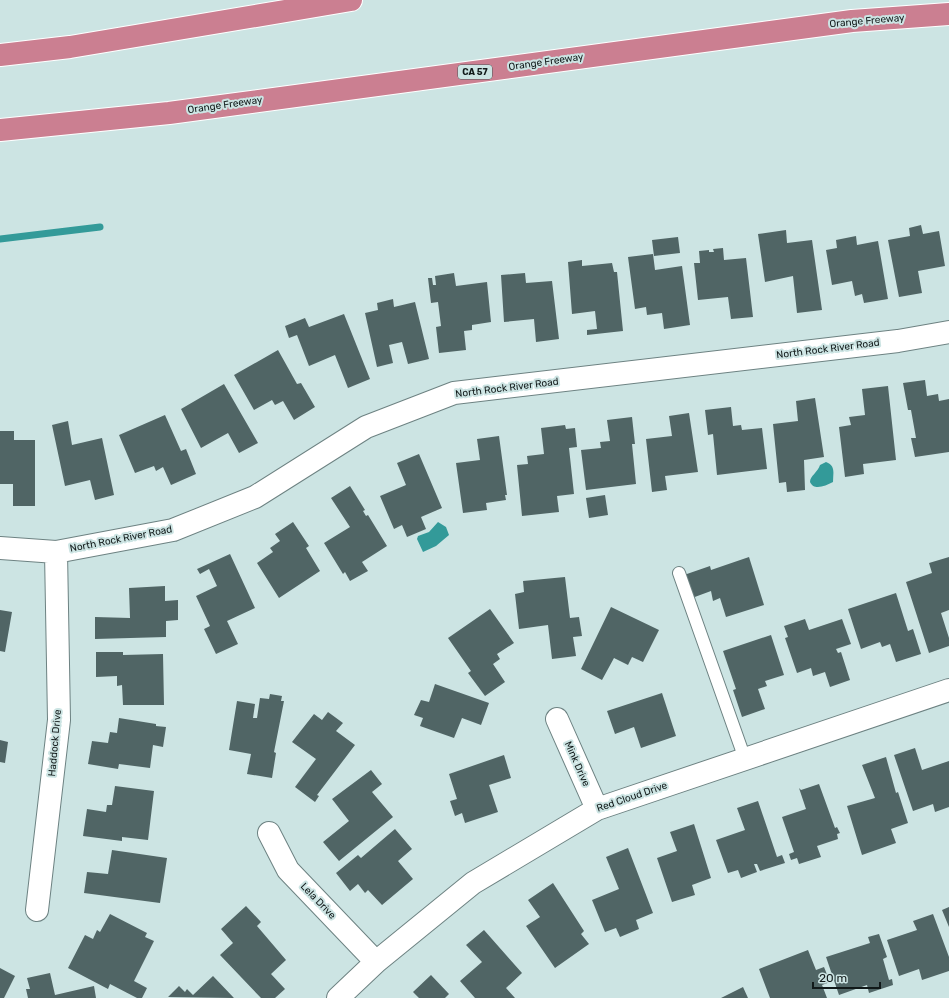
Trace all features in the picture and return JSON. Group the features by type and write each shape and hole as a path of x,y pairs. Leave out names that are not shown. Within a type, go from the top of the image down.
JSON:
{"highway":[{"path":"0,55 70,47 351,0"},
{"name":"Orange Freeway","path":"0,130 169,113 852,21 949,14"}],"street":[{"name":"North Rock River Road","path":"0,548 56,552 173,530 255,497 366,427 454,394 898,341 949,332"},
{"name":"Haddock Drive","path":"37,910 59,720 56,552"},
{"name":"Red Cloud Drive","path":"338,998 376,962 473,883 597,809 949,690"},
{"name":"Mink Drive","path":"557,719 597,809"},
{"name":"Lela Drive","path":"269,833 288,870 376,962"}],"lane":[{"path":"679,574 745,759"}],"water":[{"path":"826,462 833,468 833,482 817,487 812,485 810,482 811,478 818,470 820,465"},
{"path":"438,522 446,527 449,535 436,546 423,552 417,539 418,536 429,532"}],"building":[{"path":"921,225 923,234 939,231 945,266 918,271 922,293 899,297 888,240 910,236 909,228"},
{"path":"786,230 787,243 812,240 822,310 797,313 793,276 765,282 758,234"},
{"path":"856,236 857,245 878,241 888,299 864,303 862,294 855,296 852,281 832,285 826,250 837,248 836,240"},
{"path":"678,237 680,253 654,256 652,240"},
{"path":"723,248 724,260 746,258 753,317 731,319 728,297 698,300 694,263 700,263 699,251 709,250 709,252 714,252 713,249"},
{"path":"653,254 655,270 682,266 690,325 664,329 662,313 647,315 646,307 635,309 628,257"},
{"path":"582,260 582,266 612,263 614,272 617,272 623,331 587,335 587,330 597,329 595,311 572,314 568,262"},
{"path":"454,273 456,286 487,282 491,322 472,325 472,330 464,331 466,350 439,353 436,327 441,326 438,302 431,303 428,278 432,278 433,285 436,285 435,276"},
{"path":"525,273 526,283 552,281 559,339 536,342 534,319 504,322 501,275"},
{"path":"393,299 394,307 415,302 429,359 408,364 402,342 389,345 393,363 377,367 365,313 378,310 377,303"},
{"path":"344,314 370,379 348,388 335,355 309,366 297,335 289,338 285,326 305,318 309,327"},
{"path":"278,350 297,384 301,383 315,407 294,420 283,401 275,405 272,400 254,410 234,375"},
{"path":"925,380 927,396 938,394 939,401 949,399 949,452 915,457 911,438 916,438 911,410 908,410 903,383"},
{"path":"224,384 258,443 239,453 228,433 201,448 181,409"},
{"path":"888,386 896,460 863,464 864,474 845,477 839,427 851,425 849,417 865,415 862,389"},
{"path":"815,398 824,457 804,460 805,490 787,492 786,482 779,483 773,424 798,421 796,401"},
{"path":"731,407 733,426 741,425 742,430 762,428 767,469 717,475 713,434 708,435 705,410"},
{"path":"689,413 698,472 665,476 667,490 652,492 646,439 672,436 669,416"},
{"path":"165,415 181,451 186,449 196,474 171,485 163,467 156,471 154,466 135,473 119,435"},
{"path":"632,417 635,444 632,444 636,484 586,490 581,450 601,448 600,442 610,441 607,420"},
{"path":"68,421 72,445 102,438 114,495 95,500 90,480 65,486 52,425"},
{"path":"565,425 566,429 575,428 577,447 569,448 574,494 557,496 559,512 522,516 517,465 528,464 527,456 544,454 541,428"},
{"path":"0,431 14,431 14,440 35,440 35,506 13,506 13,484 0,484"},
{"path":"499,436 507,495 505,495 506,500 486,503 487,510 463,513 456,463 480,460 477,439"},
{"path":"419,454 442,508 421,517 426,529 407,537 402,525 394,529 380,496 406,485 397,463"},
{"path":"350,486 365,510 363,511 366,516 368,515 387,546 362,562 368,571 350,581 345,572 343,574 324,543 350,527 331,498"},
{"path":"605,495 608,515 589,518 586,498"},
{"path":"293,522 309,546 306,548 320,571 279,598 257,563 273,552 270,548 280,541 275,534"},
{"path":"230,554 255,608 227,621 238,644 216,654 204,629 210,626 196,596 217,586 209,569 200,574 197,569"},
{"path":"749,557 764,605 726,617 720,598 713,601 711,591 692,598 684,575 710,566 711,570"},
{"path":"949,557 949,610 941,613 949,638 949,646 929,653 906,582 932,573 929,563"},
{"path":"565,577 570,618 579,617 582,636 573,637 576,656 552,659 548,625 519,629 515,594 524,592 523,581"},
{"path":"165,586 165,601 178,600 178,620 166,621 166,637 95,639 95,617 130,618 129,588"},
{"path":"896,593 908,631 913,629 921,654 896,662 890,644 882,647 880,642 861,649 848,609"},
{"path":"611,607 659,630 643,662 632,657 628,665 614,658 602,680 581,669"},
{"path":"490,609 514,643 497,654 500,659 493,664 505,682 485,696 468,673 471,671 448,638"},
{"path":"0,610 12,612 5,652 0,651"},
{"path":"805,619 809,630 842,619 851,644 836,649 838,653 841,652 850,680 830,687 825,672 813,676 811,668 797,673 785,638 788,637 784,626"},
{"path":"771,635 784,675 765,681 767,686 758,689 765,709 742,717 733,690 736,689 723,651"},
{"path":"96,652 123,652 123,655 163,654 164,705 123,705 122,685 117,686 117,676 96,677"},
{"path":"435,684 489,703 481,725 462,718 454,738 420,726 423,718 414,715 421,700 429,702"},
{"path":"662,693 676,736 641,748 634,727 615,734 607,711"},
{"path":"270,694 282,696 281,701 284,701 274,752 276,753 272,778 247,774 251,754 229,750 237,701 255,704 253,718 257,718 260,698 269,699"},
{"path":"328,712 343,723 336,731 355,745 317,795 319,796 315,802 295,787 316,759 292,742 314,714 322,720"},
{"path":"119,718 166,727 163,747 153,745 150,768 119,764 118,769 88,764 92,741 108,743 110,732 117,733"},
{"path":"0,740 8,742 5,763 0,762"},
{"path":"915,748 922,770 949,761 949,807 935,812 933,804 913,811 894,755"},
{"path":"504,755 511,778 489,785 498,812 465,823 462,813 455,816 450,801 457,799 449,774"},
{"path":"886,757 896,793 898,792 908,823 891,829 896,843 862,855 847,806 875,798 862,765"},
{"path":"371,770 382,784 372,792 393,817 339,861 323,842 349,821 332,799"},
{"path":"819,784 835,828 837,827 840,833 837,834 838,839 817,846 821,857 799,864 797,858 791,860 789,854 794,852 782,817 806,809 799,788 801,790"},
{"path":"115,786 154,791 148,840 122,837 122,841 83,836 87,809 106,812 107,805 112,805"},
{"path":"758,801 777,857 782,855 785,863 760,871 757,864 754,864 757,872 741,878 738,870 728,873 716,840 745,830 737,808"},
{"path":"694,824 711,878 692,885 695,895 672,902 657,858 677,851 670,832"},
{"path":"395,829 412,849 398,861 413,879 382,905 368,890 365,893 358,884 350,891 336,873 358,855 361,858"},
{"path":"628,848 653,913 636,920 639,929 620,937 616,928 605,932 592,900 619,889 606,857"},
{"path":"112,850 167,858 160,903 84,893 87,872 108,874"},
{"path":"553,883 584,931 581,934 589,944 555,968 526,926 540,917 528,900"},
{"path":"246,906 261,922 257,926 286,960 271,974 285,989 275,998 261,998 220,955 233,943 221,929"},
{"path":"949,907 949,927 942,910"},
{"path":"110,914 147,933 145,937 154,941 134,981 147,988 142,998 137,998 110,984 108,989 68,968 85,935 93,939 97,930 100,932"},
{"path":"933,914 949,957 949,971 922,980 919,969 899,976 887,940 917,930 913,921"},
{"path":"484,930 522,973 506,988 515,998 475,998 460,981 482,962 466,945"},
{"path":"879,934 887,957 883,959 889,980 892,979 893,985 869,993 867,985 839,995 826,957 870,943 868,937"},
{"path":"808,950 816,970 824,967 830,982 822,985 827,998 770,998 759,969"},
{"path":"0,968 15,976 4,998 0,998"},
{"path":"50,973 55,995 94,986 96,998 28,998 26,989 30,989 27,978"},
{"path":"431,975 449,994 445,998 419,998 413,992"},
{"path":"213,976 234,998 168,997 179,986 185,992 187,989 193,995"},
{"path":"743,987 748,998 721,998"}],"waterway":[{"path":"0,239 100,227"}]}
